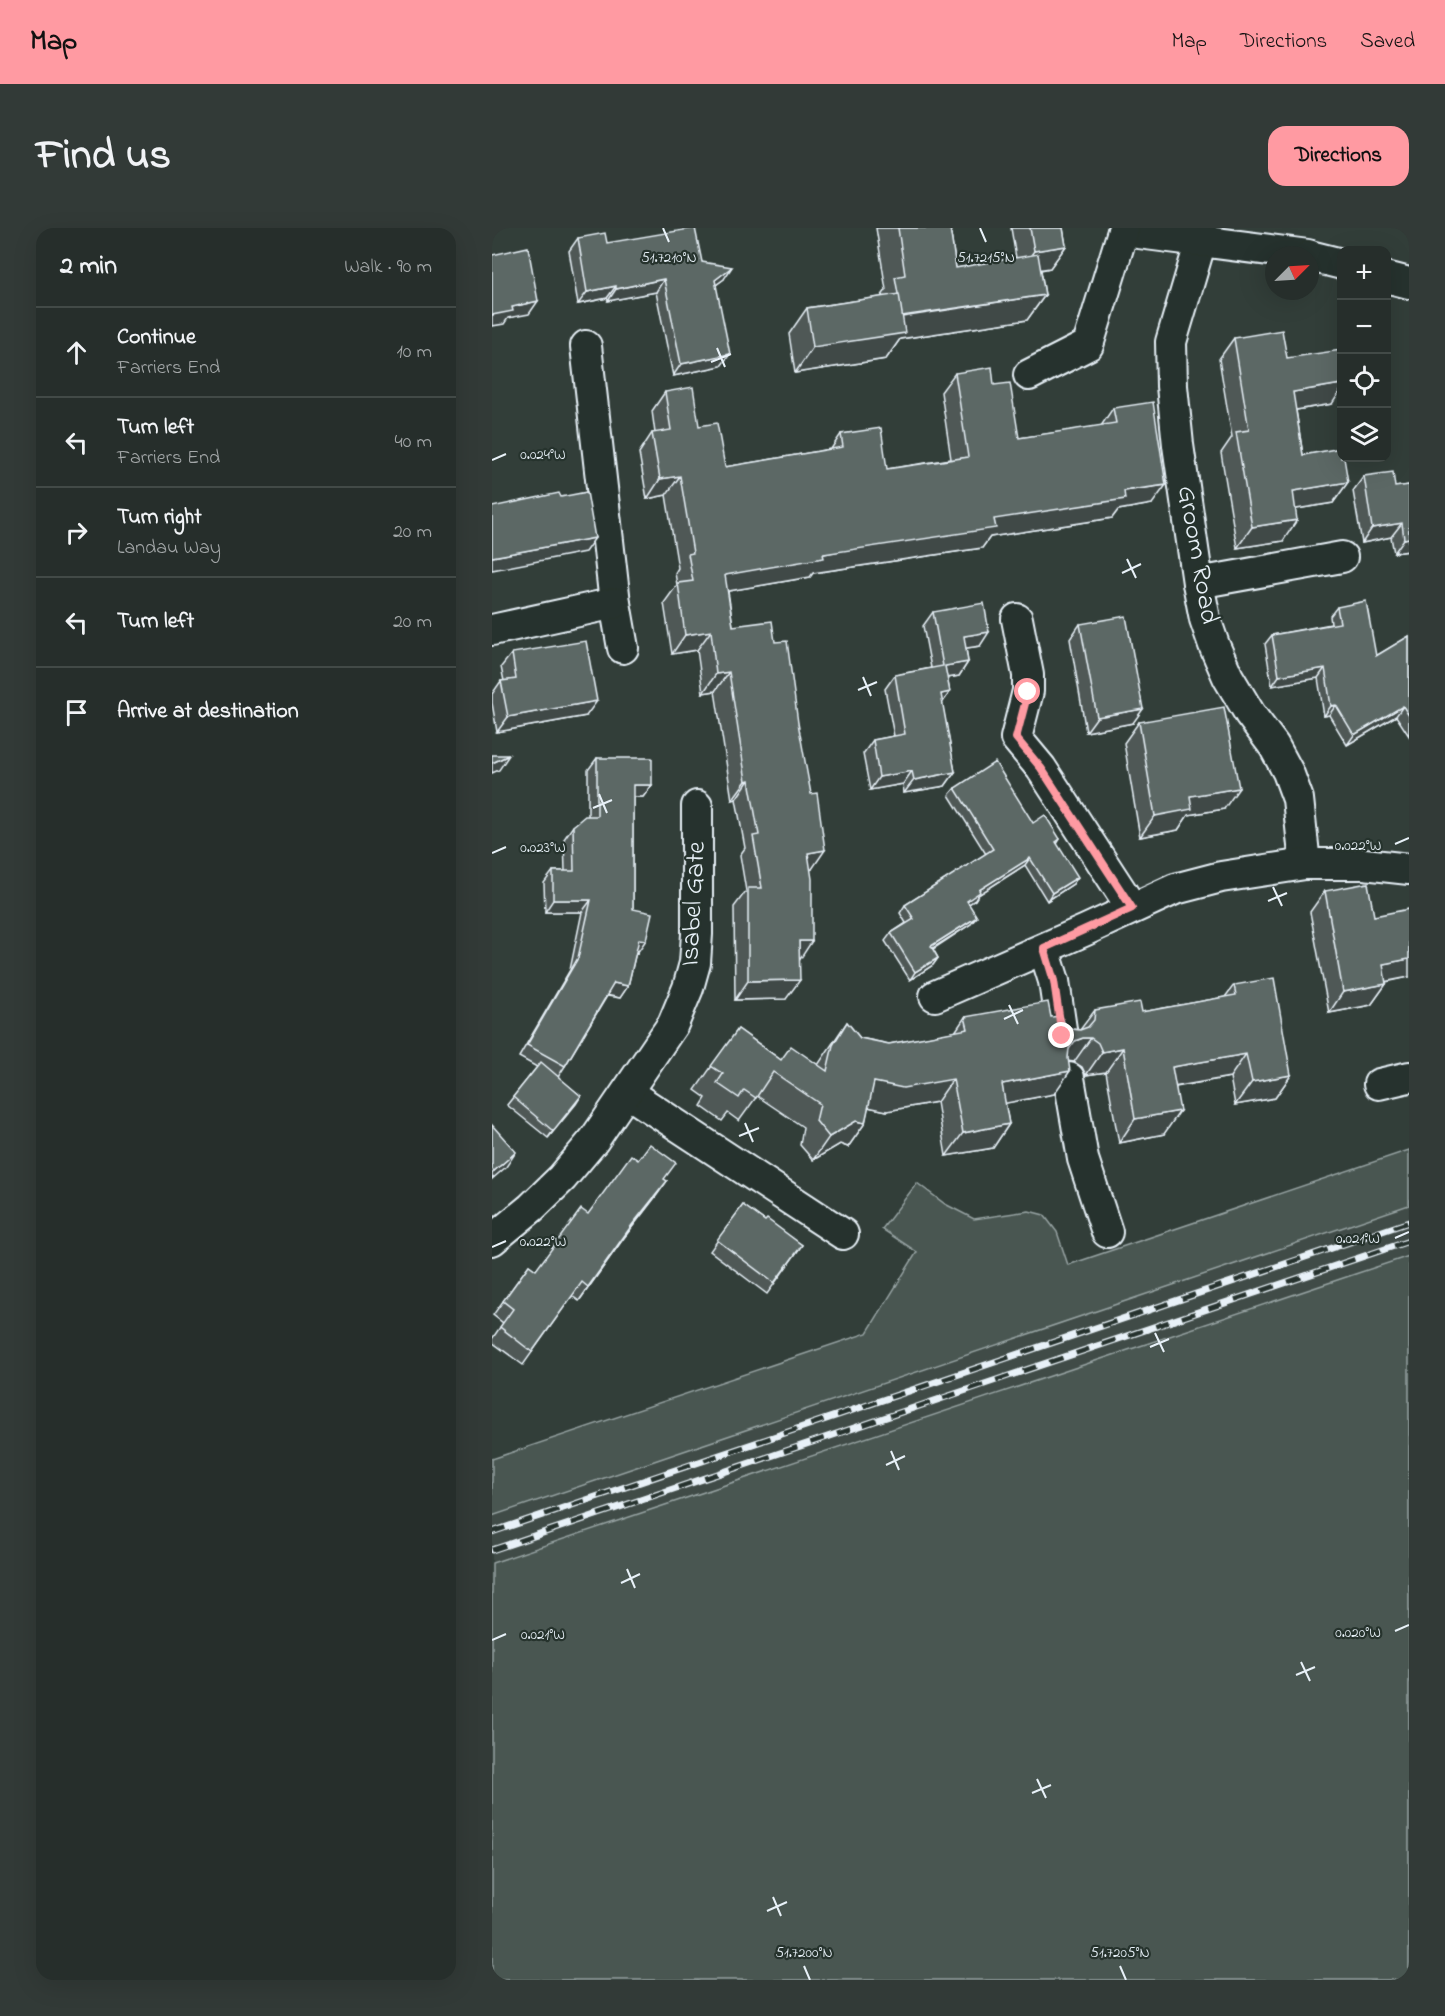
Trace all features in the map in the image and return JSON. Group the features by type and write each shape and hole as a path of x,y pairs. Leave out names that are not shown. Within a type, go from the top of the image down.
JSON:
{"street":[{"path":"1029,375 1088,345 1123,230 1202,234 1265,246"},
{"name":"Groom Road","path":"1202,234 1171,342 1172,386 1178,444 1198,583 1205,619 1228,677 1250,714 1274,746 1288,772 1298,799 1305,864"},
{"path":"1319,258 1337,263"},
{"path":"1391,278 1409,283"},
{"path":"586,346 615,603 623,648"},
{"path":"1198,583 1342,557"},
{"path":"492,630 615,603"},
{"path":"1017,619 1028,675 1028,692 1016,738 1041,768 1132,908"},
{"name":"Isabel Gate","path":"492,1240 531,1208 562,1178 594,1140 673,1024 688,988 695,963 698,903 697,806"},
{"path":"935,996 1175,889 1221,877 1305,864 1364,864 1409,869"},
{"path":"1044,948 1054,981 1062,1036"},
{"path":"1378,1084 1409,1077"},
{"path":"1069,1078 1083,1159 1107,1232"},
{"path":"627,1093 843,1234"}],"shaded area":[{"path":"1409,1150 1409,1205 492,1516 492,1459 867,1333 917,1252 882,1229 917,1183 945,1204 974,1219 1029,1211 1044,1215 1057,1232 1068,1265"},
{"path":"1409,1205 1409,1256 492,1563 492,1516"},
{"path":"1409,1256 1409,1980 492,1980 492,1563"}],"building":[{"path":"695,228 702,262 732,267 715,280 730,354 681,364 664,279 616,289 616,286 587,292 578,238 605,233 607,243"},
{"path":"898,228 950,228 956,268 1038,254 1045,295 902,316 895,277 905,275"},
{"path":"1030,228 1063,228 1066,246 1034,251"},
{"path":"528,247 538,301 512,307 513,311 492,315 492,255"},
{"path":"899,294 905,333 813,347 807,308"},
{"path":"1282,330 1287,358 1337,351 1337,385 1293,392 1303,455 1337,449 1337,462 1345,462 1348,482 1293,491 1297,520 1252,527 1236,432 1249,430 1234,338"},
{"path":"992,367 994,385 1010,383 1019,438 1116,423 1113,408 1153,402 1166,485 1124,491 1125,499 994,519 996,528 823,554 824,558 725,575 733,626 772,621 775,642 787,641 798,723 811,794 817,793 825,850 808,853 812,879 812,941 799,941 800,980 748,981 748,888 762,888 753,836 759,835 749,780 746,781 729,672 716,674 711,631 685,635 678,583 693,581 688,554 693,553 680,476 660,479 652,433 671,430 665,392 693,387 699,426 717,423 725,467 843,447 841,434 881,428 887,469 968,457 955,373"},
{"path":"1393,472 1395,487 1409,485 1409,538 1404,539 1402,523 1372,528 1364,476"},
{"path":"587,492 595,538 492,557 492,507 559,493 561,497"},
{"path":"1366,601 1376,656 1409,636 1409,716 1403,706 1354,735 1336,705 1331,706 1325,668 1279,676 1272,635 1340,623 1337,607"},
{"path":"984,603 989,632 964,636 968,662 945,666 950,692 941,694 955,772 914,780 912,771 879,777 873,740 905,734 895,675 943,666 933,612"},
{"path":"1126,616 1143,709 1097,717 1080,624"},
{"path":"586,641 597,701 508,717 501,681 516,679 512,653"},
{"path":"1224,707 1239,788 1190,796 1192,809 1155,816 1139,722"},
{"path":"492,755 509,755 492,763"},
{"path":"597,758 652,758 652,785 633,785 633,909 652,913 646,940 639,939 628,986 614,983 565,1066 527,1045 578,958 591,900 553,900 553,871 574,871 573,826 585,816 597,816"},
{"path":"995,762 1033,823 1045,815 1060,839 1056,842 1078,877 1052,893 1030,858 979,890 980,892 967,901 977,917 931,946 938,958 915,972 891,933 914,919 905,905 993,849 955,788"},
{"path":"1368,883 1374,916 1409,909 1409,959 1383,964 1386,984 1343,992 1325,891"},
{"path":"1274,978 1291,1075 1252,1082 1246,1054 1172,1067 1180,1111 1135,1119 1123,1048 1102,1052 1098,1043 1091,1038 1075,1041 1069,1048 1070,1071 1002,1084 1009,1124 963,1133 953,1079 903,1088 874,1082 865,1123 856,1121 829,1137 816,1121 820,1104 773,1072 756,1098 744,1090 739,1098 717,1083 723,1074 711,1066 738,1029 781,1060 791,1046 827,1071 833,1045 847,1022 860,1038 889,1044 968,1029 965,1017 1048,1002 1051,1017 1061,1016 1065,1024 1072,1029 1080,1030 1088,1027 1094,1020 1095,1010 1140,1002 1142,1012 1236,995 1234,985"},
{"path":"541,1062 581,1096 553,1131 513,1097"},
{"path":"492,1125 516,1152 494,1171 492,1169"},
{"path":"650,1144 676,1163 664,1179 667,1181 588,1287 582,1282 532,1352 500,1327 513,1309 503,1301 529,1265 536,1270 581,1209 588,1214 631,1155 638,1160"},
{"path":"743,1205 765,1221 767,1219 802,1245 774,1283 717,1240"}],"railway":[{"path":"492,1532 1409,1222"},
{"path":"492,1550 1409,1241"}],"route":[{"path":"1028,692 1016,738 1041,768 1132,908 1044,948 1054,981 1062,1036"}]}
